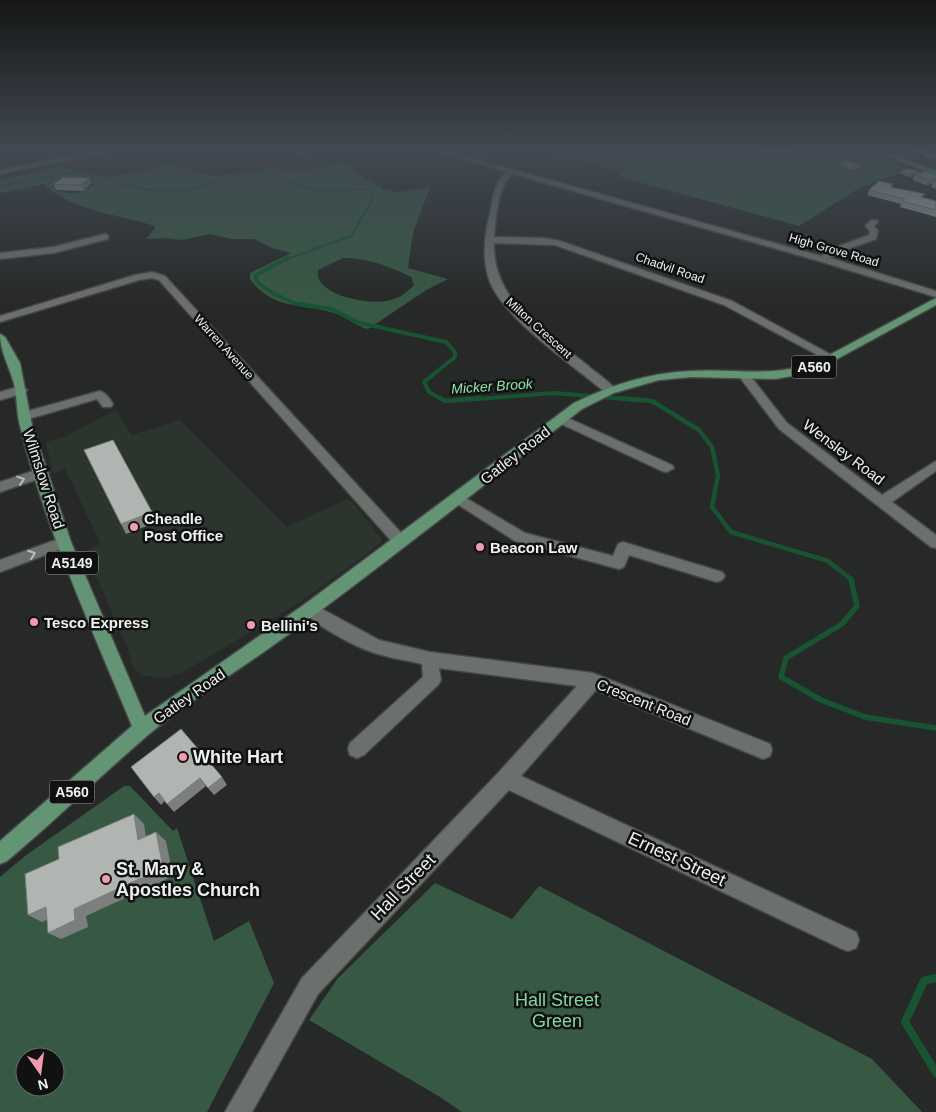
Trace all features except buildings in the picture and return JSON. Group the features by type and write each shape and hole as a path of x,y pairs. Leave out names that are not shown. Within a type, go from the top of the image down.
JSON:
{"main road":[{"name":"Gatley Road","path":"142,729 190,692 244,658 311,609 578,406 608,391 640,381 676,374 792,374 807,370 936,301"},
{"name":"Wilmslow Road","path":"0,337 14,363 21,390 26,425 64,542 142,729"},
{"name":"A560","path":"0,854 50,812 142,729"}],"street":[{"name":"Milton Crescent","path":"497,202 489,240 490,265 502,294 513,308 608,391"},
{"name":"High Grove Road","path":"615,202 822,259 936,294"},
{"path":"822,259 842,248 874,235 869,226 874,222"},
{"path":"0,256 53,250 105,236"},
{"name":"Chadvil Road","path":"489,240 540,240 557,243 703,293 747,312 831,358"},
{"name":"Warren Avenue","path":"0,319 138,277 152,275 162,278 400,541"},
{"name":"Wensley Road","path":"744,375 783,426 936,543"},
{"path":"0,396 21,390"},
{"path":"25,416 100,395 107,404"},
{"path":"561,419 667,468"},
{"path":"882,502 936,465"},
{"path":"0,486 42,473"},
{"path":"459,498 520,537 619,562 623,548 717,576"},
{"path":"0,566 64,542"},
{"name":"Crescent Road","path":"311,609 326,620 376,646 430,659 585,680 763,750"},
{"path":"357,749 432,680 430,659"},
{"name":"Hall Street","path":"238,1112 310,986 506,779 585,680"},
{"name":"Ernest Street","path":"506,779 848,940"}],"shaded area":[{"path":"116,410 132,435 180,420 287,527 349,498 382,539 381,543 299,603 183,672 164,678 143,676 133,668 128,649 85,551 100,544 98,538 65,469 53,473 46,442 64,437"}],"green space":[{"path":"72,202 424,202 413,233 408,268 448,279 428,289 368,329 337,314 279,301 259,289 250,279 250,273 291,253 272,248 254,239 232,239 210,234 182,240 165,238 146,239 155,228 154,226","holes":["343,258 361,259 386,266 411,277 414,285 397,298 382,302 371,302 346,297 334,292 319,279 318,270"]},
{"path":"711,202 837,202 799,226"},
{"path":"124,786 130,786 173,831 177,828 214,941 249,921 274,983 207,1112 0,1112 0,877 25,856"},
{"name":"Hall Street Green","path":"435,883 512,919 539,886 872,1059 922,1112 462,1112 440,1097 309,1020 338,978"}],"waterway":[{"name":"Micker Brook","path":"285,260 351,236 371,202"},
{"name":"Micker Brook","path":"288,258 256,275 256,281 272,293 294,303 331,309 360,323 446,342 455,352 455,357 424,382 429,392 443,400"},
{"name":"Micker Brook","path":"464,400 555,393 635,400"},
{"name":"Micker Brook","path":"440,398 445,401 481,398"},
{"name":"Micker Brook","path":"620,398 652,401 699,430 712,447 718,475 712,507 731,532 828,561 851,579"},
{"name":"Micker Brook","path":"851,579 857,606 842,624 786,658 781,677 821,700 865,717 936,728"},
{"name":"Micker Brook","path":"936,978 924,981 905,1022 936,1073"}],"place":[{"name":"Cheadle Post Office","path":"134,527"},
{"name":"Beacon Law","path":"480,547"},
{"name":"Tesco Express","path":"34,622"},
{"name":"Bellini's","path":"251,625"},
{"name":"White Hart","path":"183,757"},
{"name":"St. Mary & Apostles Church","path":"106,879"}]}
